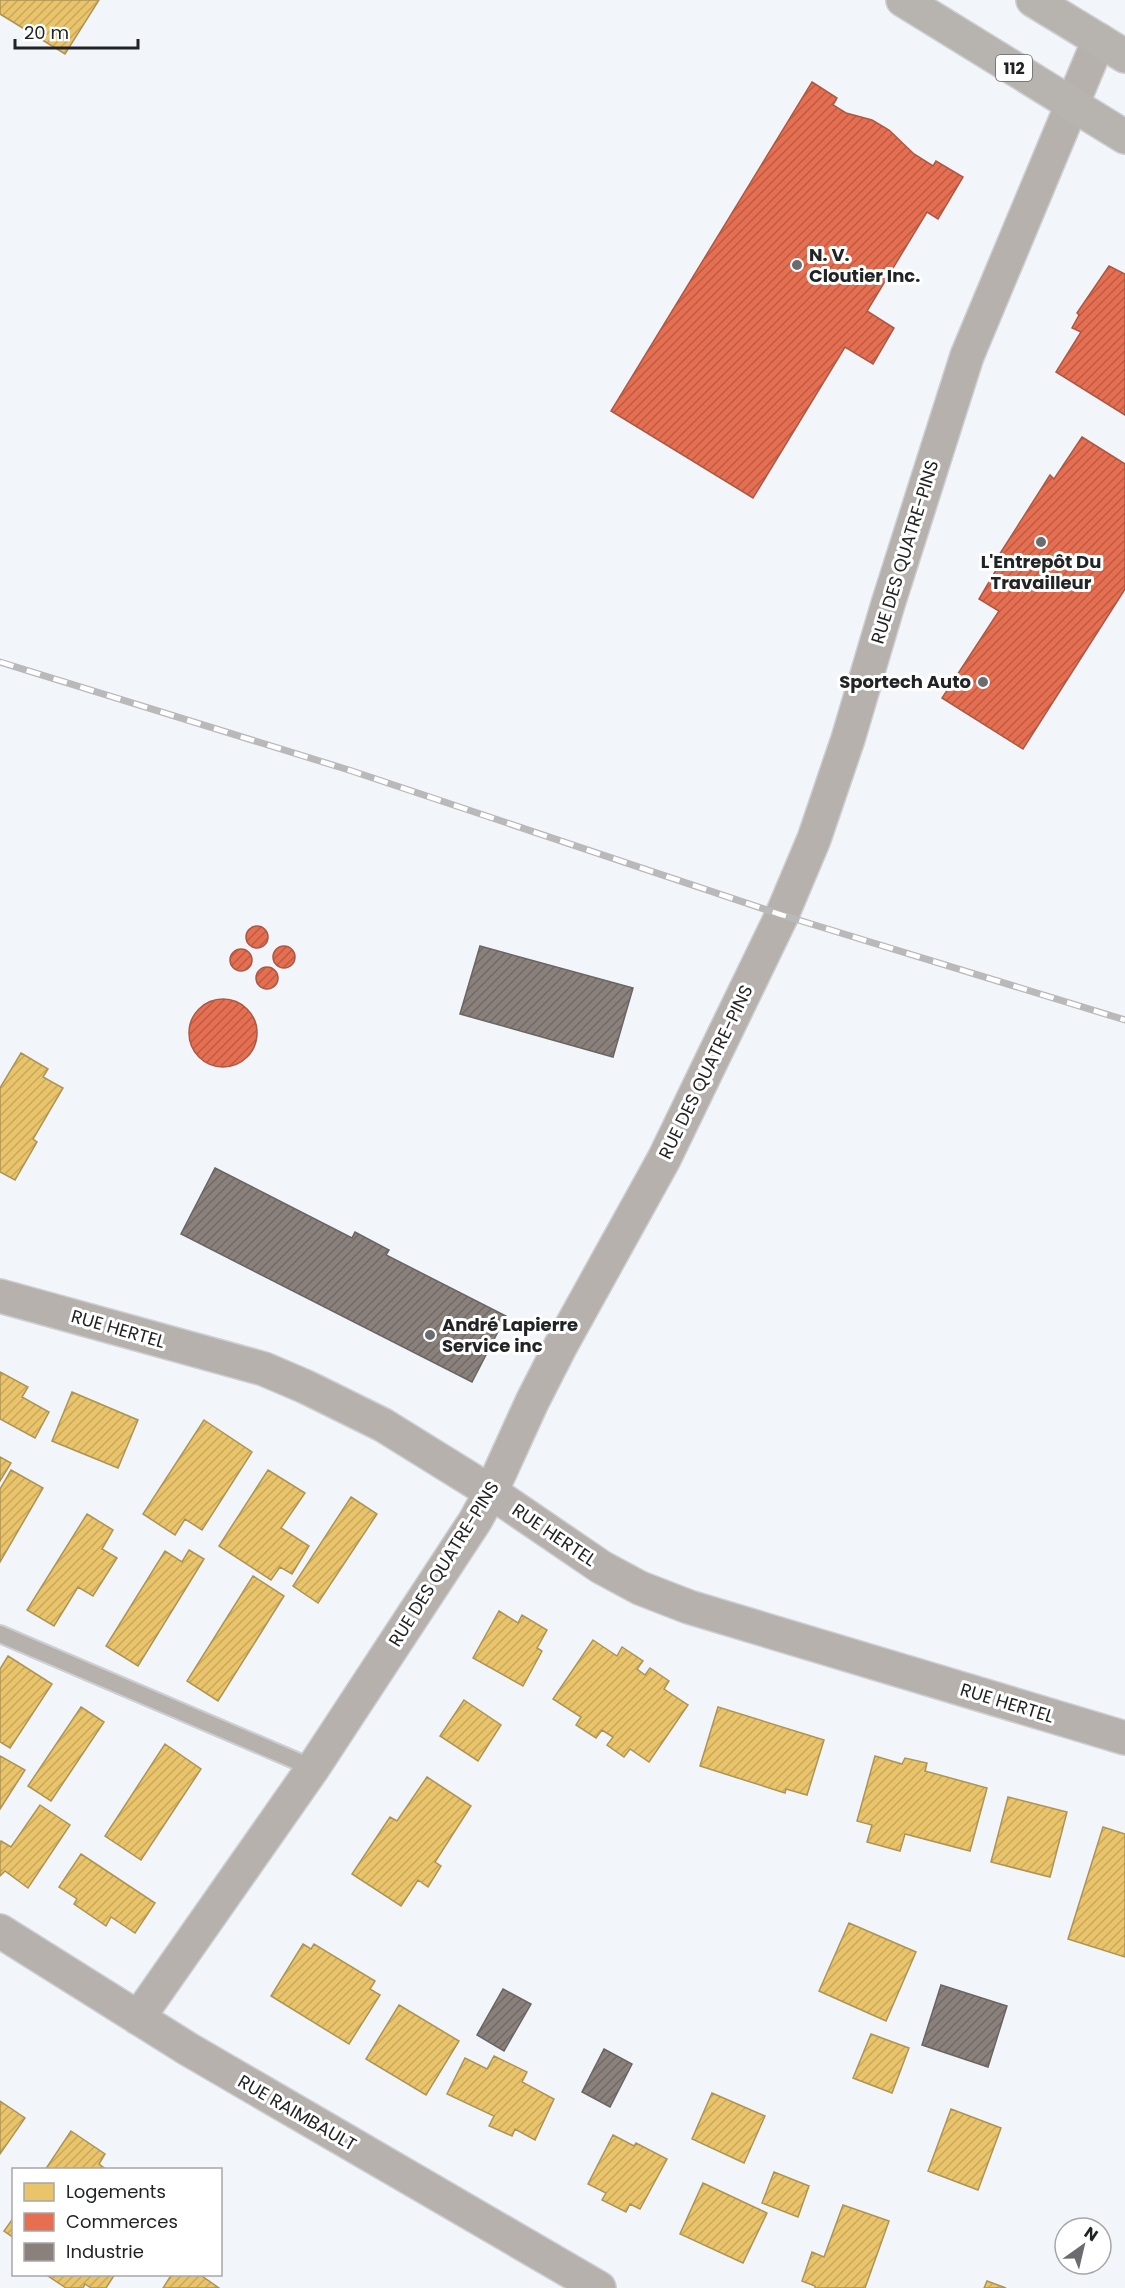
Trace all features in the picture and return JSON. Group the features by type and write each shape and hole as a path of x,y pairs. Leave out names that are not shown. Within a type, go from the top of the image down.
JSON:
{"main road":[{"path":"1033,0 1112,48"},
{"name":"112","path":"919,4 1125,137"}],"street":[{"name":"RUE DES QUATRE-PINS","path":"138,2018 313,1768 475,1521 491,1492 532,1402 664,1159 782,915 814,839 848,739 888,604 967,356 1072,104 1112,48"},
{"name":"RUE HERTEL","path":"0,1296 264,1369 306,1387 384,1425 491,1492 601,1567 640,1588 679,1603 1125,1738"},
{"name":"RUE RAIMBAULT","path":"0,1931 198,2055 599,2288"}],"lane":[{"path":"0,1634 313,1768"}],"building: Logements":[{"path":"0,0 99,0 65,54 0,14"},
{"path":"21,1053 48,1069 43,1077 63,1088 33,1139 37,1142 15,1180 0,1172 0,1088"},
{"path":"0,1372 28,1387 22,1397 49,1412 35,1438 0,1419"},
{"path":"72,1392 138,1420 118,1468 52,1441"},
{"path":"204,1420 252,1452 202,1530 185,1519 175,1535 143,1514"},
{"path":"0,1457 11,1463 0,1481"},
{"path":"11,1470 43,1488 0,1562 0,1489"},
{"path":"268,1470 305,1493 281,1528 309,1546 292,1574 280,1567 271,1580 219,1546"},
{"path":"351,1497 377,1514 318,1603 293,1586"},
{"path":"87,1514 113,1530 102,1549 117,1558 93,1596 78,1587 54,1626 27,1610"},
{"path":"189,1550 204,1559 138,1666 106,1646 165,1551 182,1562"},
{"path":"253,1576 284,1596 218,1701 187,1681"},
{"path":"499,1611 518,1623 522,1615 547,1630 537,1648 542,1651 523,1686 473,1658"},
{"path":"593,1640 617,1656 622,1647 643,1661 637,1669 645,1675 650,1668 669,1681 664,1689 688,1705 649,1762 630,1749 624,1757 607,1745 613,1737 602,1730 596,1738 576,1725 581,1717 553,1699"},
{"path":"8,1656 52,1684 10,1748 0,1742 0,1669"},
{"path":"464,1700 501,1725 478,1761 440,1736"},
{"path":"81,1707 104,1722 51,1801 28,1786"},
{"path":"718,1707 824,1740 807,1795 786,1789 785,1793 700,1766"},
{"path":"165,1744 201,1769 141,1860 105,1836"},
{"path":"0,1756 25,1770 0,1809"},
{"path":"875,1756 902,1764 905,1758 927,1763 925,1771 987,1788 970,1851 905,1834 900,1851 867,1842 872,1825 857,1821"},
{"path":"427,1777 471,1806 435,1862 441,1866 428,1887 418,1880 401,1906 352,1874 390,1817 397,1821"},
{"path":"1008,1797 1067,1812 1050,1877 991,1862"},
{"path":"40,1805 70,1825 28,1888 5,1871 0,1876 0,1842 11,1847"},
{"path":"1103,1827 1125,1834 1125,1957 1068,1939"},
{"path":"81,1854 155,1903 135,1933 111,1917 106,1926 74,1904 77,1899 59,1887"},
{"path":"849,1923 916,1952 886,2021 819,1991"},
{"path":"303,1944 311,1949 314,1944 375,1981 370,1989 380,1995 349,2044 271,1996"},
{"path":"399,2005 459,2041 426,2095 366,2059"},
{"path":"871,2034 909,2048 892,2093 853,2078"},
{"path":"494,2056 527,2072 522,2082 554,2099 535,2140 515,2129 512,2136 489,2126 494,2116 447,2094 465,2058 487,2069"},
{"path":"712,2093 765,2116 744,2163 692,2139"},
{"path":"0,2101 25,2118 0,2154"},
{"path":"951,2109 1001,2128 978,2190 928,2171"},
{"path":"71,2131 105,2154 99,2164 104,2168 46,2168"},
{"path":"613,2135 634,2146 636,2143 667,2159 640,2209 630,2204 626,2212 602,2200 606,2193 588,2184"},
{"path":"774,2172 809,2186 798,2217 762,2203"},
{"path":"703,2183 767,2213 743,2263 680,2234"},
{"path":"843,2205 889,2221 865,2288 815,2288 802,2281 812,2252 824,2257"},
{"path":"12,2220 12,2237 4,2231"},
{"path":"48,2276 114,2276 106,2288 91,2288 85,2284 83,2288 66,2288"},
{"path":"171,2276 202,2276 219,2288 163,2288"},
{"path":"987,2281 1006,2288 984,2288"}],"building: Commerces":[{"name":"N. V. Cloutier Inc.","path":"812,82 837,98 833,105 846,113 872,120 889,130 914,154 933,166 936,161 963,177 938,219 927,212 867,311 894,328 873,364 845,347 753,498 611,411"},
{"path":"1109,266 1125,274 1125,415 1056,372 1081,332 1072,328 1079,315 1077,313"},
{"path":"1082,437 1125,464 1125,589 1023,749 942,698 999,611 979,599 999,565 994,563 1050,475 1054,479"},
{"path":"257,926 265,929 268,937 265,945 257,948 249,945 246,937 249,929"},
{"path":"284,946 292,949 295,957 292,965 284,968 276,965 273,957 276,949"},
{"path":"241,949 249,952 252,960 249,968 241,971 233,968 230,960 233,952"},
{"path":"267,967 275,970 278,978 275,986 267,989 259,986 256,978 259,970"},
{"path":"216,999 230,999 242,1004 252,1014 257,1033 252,1052 242,1062 230,1067 216,1067 204,1062 194,1052 189,1040 189,1026 194,1014 204,1004"}],"building: Industrie":[{"path":"480,946 633,988 613,1057 460,1014"},
{"path":"215,1168 352,1238 355,1232 389,1250 386,1255 506,1316 472,1382 181,1234"},
{"path":"941,1985 1007,2006 988,2067 922,2045"},
{"path":"503,1989 531,2004 504,2051 477,2035"},
{"path":"604,2049 632,2064 610,2107 582,2092"}],"railway":[{"path":"0,662 352,771 782,915 1125,1020"}],"place":[{"name":"N. V. Cloutier Inc.","path":"797,265"},
{"name":"L'Entrepôt Du Travailleur","path":"1041,542"},
{"name":"Sportech Auto","path":"983,682"},
{"name":"André Lapierre Service inc","path":"430,1335"}]}
